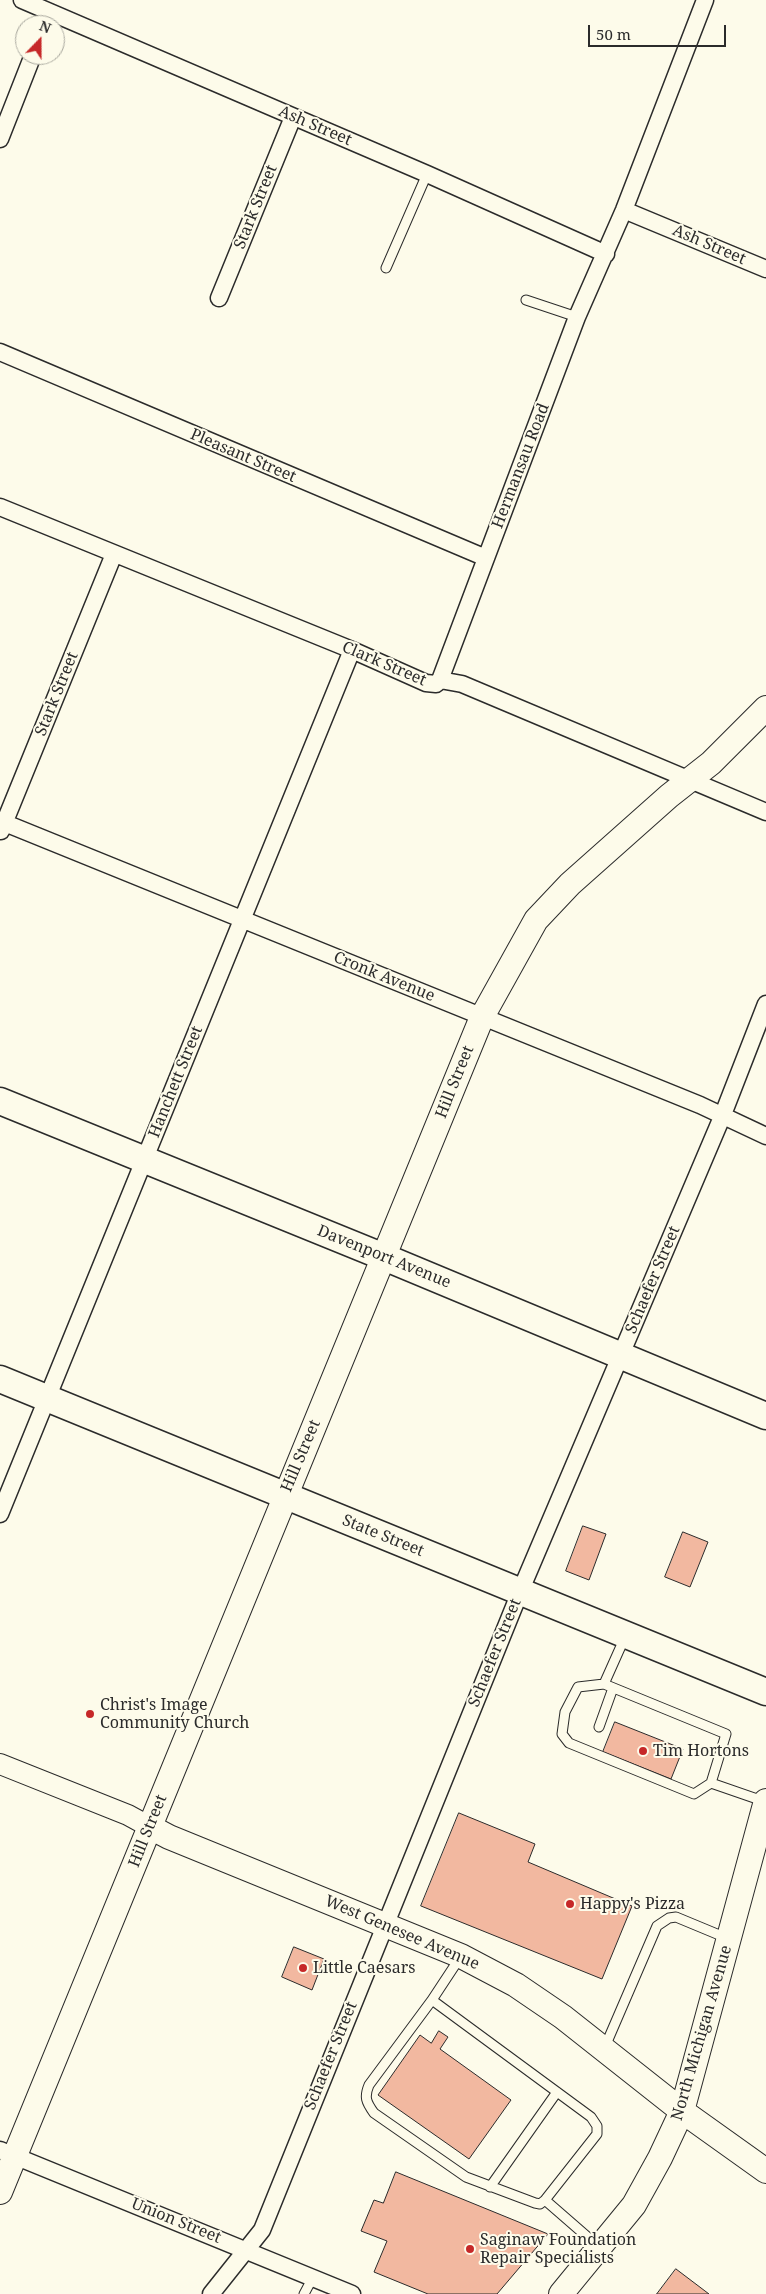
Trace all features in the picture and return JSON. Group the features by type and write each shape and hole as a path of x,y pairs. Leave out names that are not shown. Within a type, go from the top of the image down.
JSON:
{"main road":[{"path":"690,779 718,757 766,708"},
{"name":"Hill Street","path":"0,2192 7,2153 150,1827 284,1496 482,1017 536,920 570,884 690,779"},
{"name":"Davenport Avenue","path":"0,1101 384,1256 766,1416"},
{"name":"State Street","path":"0,1379 766,1692"},
{"name":"North Michigan Avenue","path":"561,2294 634,2205 660,2158 682,2111 766,1801"},
{"name":"West Genesee Avenue","path":"150,1827 169,1837 461,1956 516,1985 563,2017 682,2111 766,2171"}],"street":[{"name":"Ash Street","path":"22,0 44,15"},
{"path":"624,210 705,0"},
{"name":"Ash Street","path":"65,25 293,117 427,174 606,254"},
{"path":"0,139 29,65"},
{"name":"Stark Street","path":"219,298 293,117"},
{"name":"Ash Street","path":"624,210 766,269"},
{"name":"Hermansau Road","path":"440,680 577,317 624,210"},
{"name":"Pleasant Street","path":"0,352 486,558"},
{"name":"Clark Street","path":"0,507 352,650 426,683 436,684 440,680 462,684 766,812"},
{"name":"Stark Street","path":"1,826 114,554"},
{"name":"Hanchett Street","path":"0,1514 352,650"},
{"name":"Cronk Avenue","path":"1,826 700,1105 722,1117 766,1136"},
{"name":"Schaefer Street","path":"211,2294 262,2230 520,1592 722,1117 766,1004"},
{"name":"West Genesee Avenue","path":"0,1764 128,1815 150,1827"},
{"name":"Union Street","path":"7,2153 352,2294"}],"lane":[{"path":"386,268 427,174"},
{"path":"526,300 577,317"},
{"path":"604,1684 626,1634"},
{"path":"604,1684 726,1734 711,1783 694,1794 569,1743 562,1734 565,1712 578,1686 604,1684"},
{"path":"599,1727 613,1688"},
{"path":"711,1783 766,1801"},
{"path":"604,2050 657,1926 669,1918 676,1918 729,1939"},
{"path":"432,2000 591,2117 597,2126 597,2134 540,2204 466,2177 374,2113 366,2102 369,2084 432,2000 461,1956"},
{"path":"490,2187 556,2092"},
{"path":"545,2200 599,2247"},
{"path":"304,2294 312,2279"}],"building":[{"path":"583,1526 606,1534 589,1580 566,1571"},
{"path":"683,1532 708,1542 690,1587 665,1577"},
{"name":"Tim Hortons","path":"615,1722 683,1749 671,1779 603,1752"},
{"path":"459,1813 535,1844 528,1862 632,1906 602,1979 421,1906"},
{"name":"Little Caesars","path":"294,1947 324,1959 312,1990 282,1977"},
{"path":"439,2031 448,2037 440,2049 511,2100 469,2159 378,2095 420,2035 431,2043"},
{"path":"396,2172 548,2234 497,2294 428,2294 374,2272 387,2241 361,2231 374,2200 383,2203"},
{"path":"676,2269 709,2294 657,2294"}],"place":[{"name":"Christ's Image Community Church","path":"90,1714"},
{"name":"Tim Hortons","path":"643,1751"},
{"name":"Happy's Pizza","path":"570,1904"},
{"name":"Little Caesars","path":"303,1968"},
{"name":"Saginaw Foundation Repair Specialists","path":"470,2249"}]}
